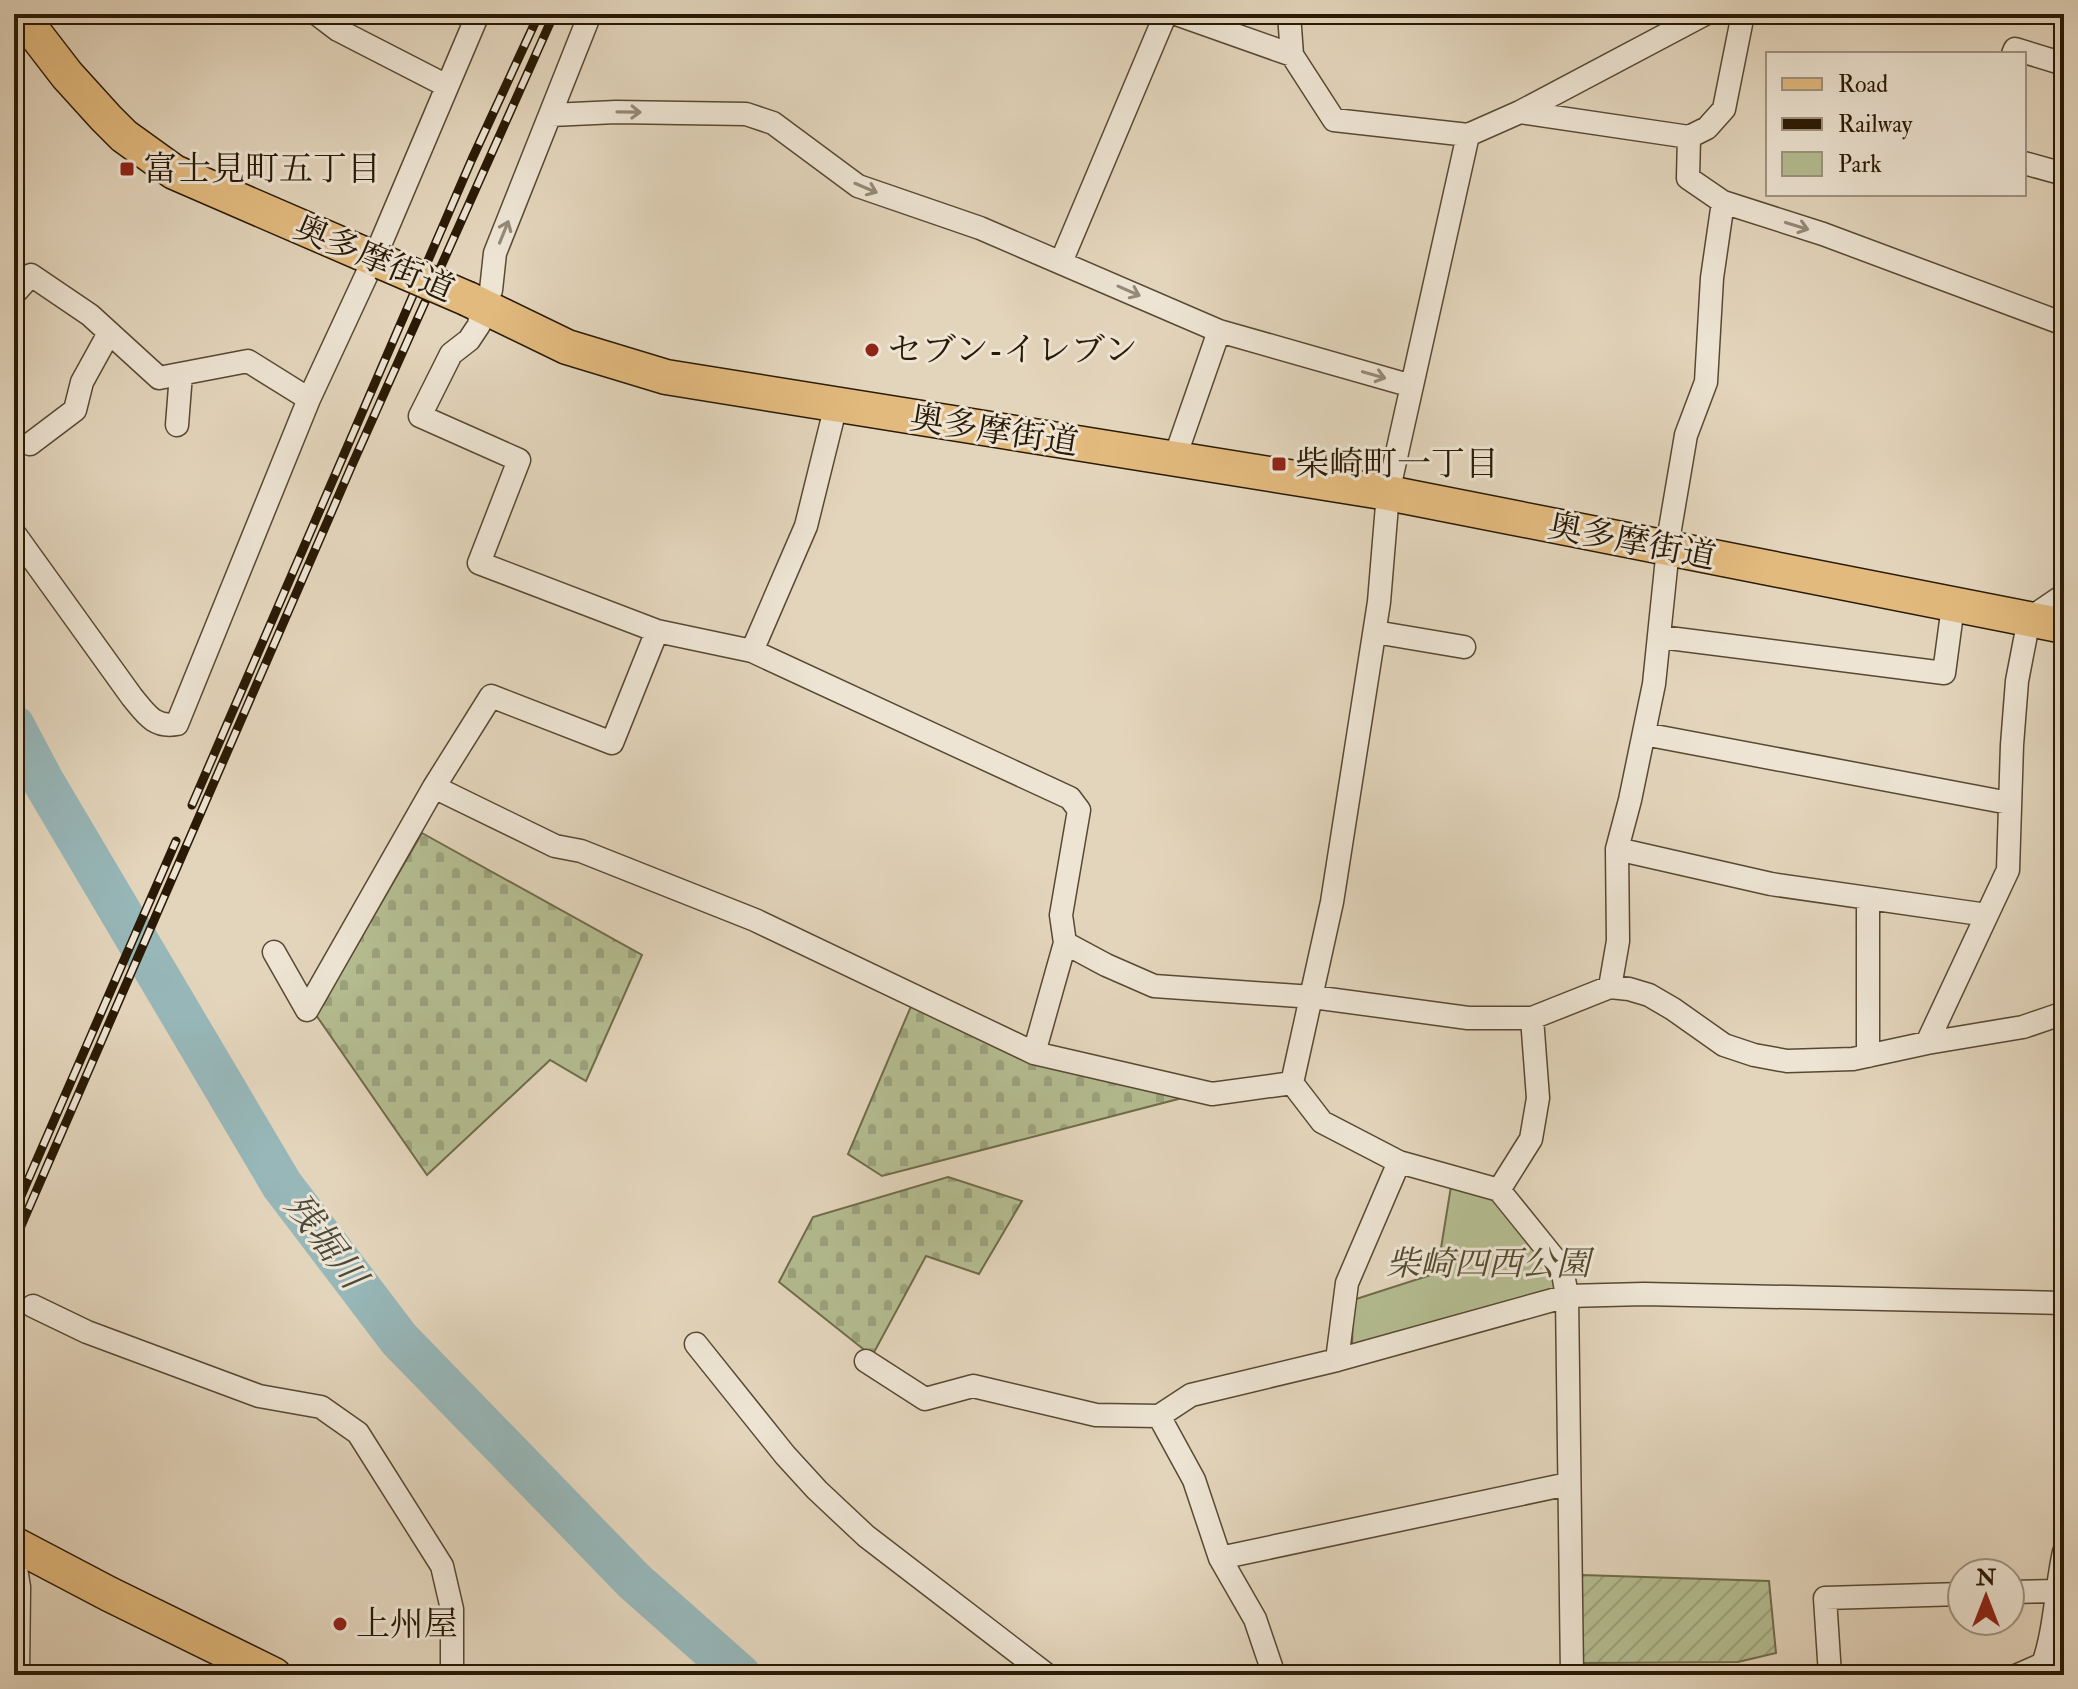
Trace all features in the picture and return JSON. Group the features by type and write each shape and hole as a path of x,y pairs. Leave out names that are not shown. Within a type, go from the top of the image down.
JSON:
{"main road":[{"name":"奥多摩街道","path":"20,14 57,63 106,118 124,136 174,172 475,302 567,347 634,369 693,382 1388,493 2064,626"},
{"path":"14,1544 274,1675"}],"street":[{"path":"317,14 338,30 447,86"},
{"path":"14,533 151,720 164,726 177,724 309,399 378,260 478,14"},
{"path":"590,14 495,253 491,290 475,302 479,325 469,340 451,354 420,416 519,460 479,563 657,631 752,651 1070,798 1079,810 1061,915 1065,943 1034,1053"},
{"path":"1289,14 1292,55 1334,120 1468,135 1520,112 1705,14"},
{"path":"1520,112 1689,137 1707,128 1724,109 1743,14"},
{"path":"1057,259 1064,255 1166,15 1292,55"},
{"path":"2026,52 2064,64"},
{"path":"551,115 616,112 746,114 773,123 858,186 980,228 1219,331 1412,386"},
{"path":"1292,1083 1332,902 1375,632 1388,493 1468,135"},
{"path":"1689,137 1688,178 1723,202 1823,234 2064,324"},
{"path":"2026,164 2064,174"},
{"path":"1610,987 1618,941 1617,849 1644,734 1661,637 1670,529 1686,435 1706,382 1712,278 1723,202"},
{"path":"14,294 31,275 67,297 159,378 248,361 309,399"},
{"path":"1174,460 1219,331"},
{"path":"30,444 75,410 82,382 109,333"},
{"path":"177,425 181,374"},
{"path":"752,651 806,526 836,405"},
{"path":"1927,1043 2008,870 2017,681 2029,619 2064,595"},
{"path":"1661,637 1944,673 1953,606"},
{"path":"274,952 307,1010 434,787 491,696 612,743 657,631"},
{"path":"1375,632 1464,647"},
{"path":"1644,734 2009,803"},
{"path":"434,787 555,846 581,851 755,920 1034,1053 1212,1094 1292,1083"},
{"path":"1617,849 1771,884 1987,915"},
{"path":"1868,898 1868,1056"},
{"path":"1065,943 1154,986 1313,997 1468,1018 1532,1018 1610,987 1629,989 1649,995 1724,1045 1787,1061 1822,1062 1868,1056 2023,1027 2064,1013"},
{"path":"1499,1190 1531,1139 1538,1098 1532,1018"},
{"path":"1292,1083 1322,1122 1399,1162 1499,1190 1562,1268 1567,1296 1572,1675"},
{"path":"1337,1360 1347,1283 1399,1162"},
{"path":"866,1361 925,1399 973,1386 1096,1415 1159,1416 1191,1395 1337,1360 1567,1296 1644,1294 2064,1303"},
{"path":"33,1306 87,1332 259,1396 321,1407 358,1433 442,1566 452,1609 452,1675"},
{"path":"696,1344 817,1490 866,1536 1047,1675"},
{"path":"1159,1416 1194,1480 1220,1558 1255,1619 1274,1675"},
{"path":"1220,1558 1568,1484"},
{"path":"2018,1675 2043,1664 2049,1648 2064,1552"},
{"path":"14,1556 19,1587 18,1675"},
{"path":"2026,1592 2056,1591"},
{"path":"1830,1675 1825,1598 1946,1594"}],"green space":[{"path":"422,833 642,955 586,1081 550,1060 427,1175 316,1015"},
{"path":"912,1004 1182,1098 882,1176 848,1154"},
{"path":"948,1177 1022,1201 979,1274 926,1256 872,1356 779,1282 813,1217"},
{"name":"柴崎四西公園","path":"1452,1180 1492,1190 1556,1269 1556,1296 1352,1353 1353,1300 1437,1273"},
{"path":"1582,1575 1769,1581 1776,1653 1738,1662 1580,1663"}],"waterway":[{"name":"残堀川","path":"14,726 43,781 282,1185 399,1339 634,1581 740,1675"}],"railway":[{"path":"192,805 472,159 539,14"},
{"path":"14,1242 352,465 554,14"},
{"path":"14,1212 176,841"}],"place":[{"name":"富士見町五丁目","path":"127,169"},
{"name":"セブン-イレブン","path":"872,350"},
{"name":"柴崎町一丁目","path":"1279,464"},
{"name":"上州屋","path":"340,1624"}]}
